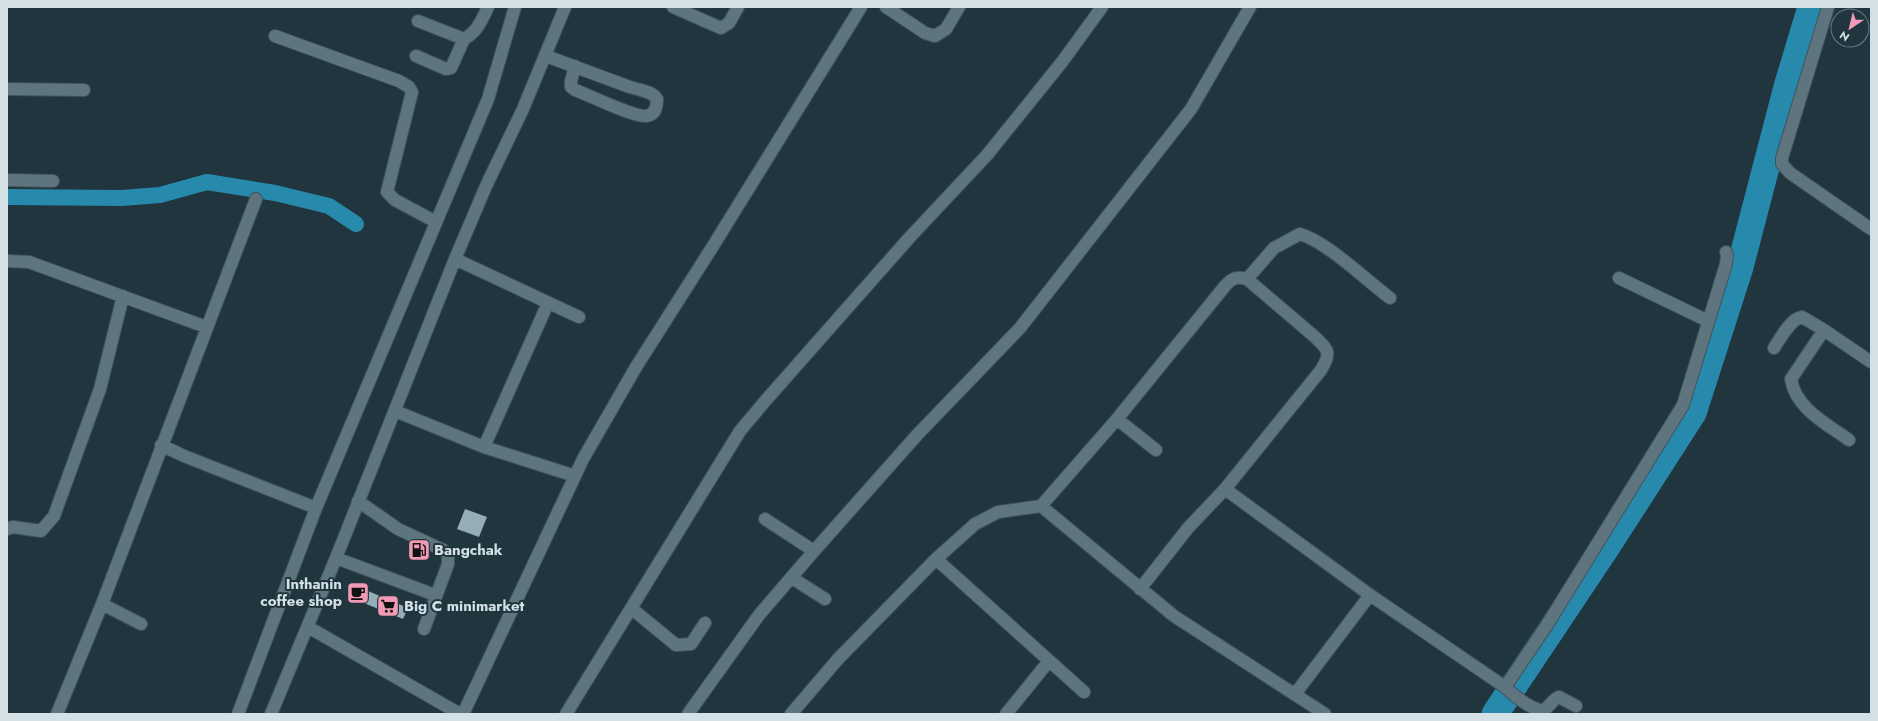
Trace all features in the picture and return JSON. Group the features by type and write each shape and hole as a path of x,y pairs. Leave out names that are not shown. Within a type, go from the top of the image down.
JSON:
{"street":[{"path":"416,56 446,69 451,68 464,39 472,35 480,25 488,7"},
{"path":"238,714 316,508 488,99 516,7"},
{"path":"271,714 336,558 455,258 486,186 523,109 565,7"},
{"path":"673,7 721,28 729,23 738,7"},
{"path":"463,714 575,476 636,367 714,246 861,7"},
{"path":"886,7 925,33 935,36 946,29 959,7"},
{"path":"566,714 740,431 910,238 987,155 1062,62 1102,7"},
{"path":"688,714 759,615 814,551 917,436 1020,328 1191,109 1250,7"},
{"path":"1828,7 1782,158 1782,164 1790,173 1871,229"},
{"path":"418,21 464,39"},
{"path":"275,36 399,81 408,87 412,92 387,192 395,200 436,222"},
{"path":"546,56 575,66 635,89 651,93 657,99 656,109 652,114 644,116 575,90 571,87 570,81 575,66"},
{"path":"7,89 84,90"},
{"path":"7,180 53,181"},
{"path":"57,714 102,604 161,444 256,199"},
{"path":"1247,279 1274,248 1300,234 1312,237 1390,298"},
{"path":"1507,688 1683,406 1726,264 1728,256 1726,252"},
{"path":"455,258 579,317"},
{"path":"7,261 29,262 206,326"},
{"path":"791,714 838,659 936,559 975,524 984,517 998,512 1041,506 1117,419 1231,279 1239,277 1247,279 1315,337 1328,354 1321,370 1225,489 1188,528 1140,589"},
{"path":"1619,278 1708,321"},
{"path":"7,529 13,527 41,531 54,516 100,389 123,296"},
{"path":"484,447 548,303"},
{"path":"1774,348 1798,317 1806,318 1871,362"},
{"path":"1824,330 1791,378 1793,389 1804,406 1849,440"},
{"path":"395,411 484,447 575,476"},
{"path":"1117,419 1156,450"},
{"path":"161,444 184,456 316,508"},
{"path":"1225,489 1370,595 1507,688 1525,703 1537,710 1544,710 1559,697 1576,706"},
{"path":"358,501 398,529 443,550 448,555 448,564 435,595 424,629"},
{"path":"1041,506 1174,616 1325,714"},
{"path":"765,519 814,551"},
{"path":"336,558 435,595"},
{"path":"936,559 1084,692"},
{"path":"792,578 825,599"},
{"path":"1295,694 1370,595"},
{"path":"102,604 141,624"},
{"path":"631,608 676,645 691,644 705,623"},
{"path":"308,627 460,714"},
{"path":"1006,714 1049,660"}],"building":[{"path":"465,509 487,517 479,537 457,529"},
{"name":"Big C minimarket","path":"354,585 408,608 403,619 349,597"}],"waterway":[{"path":"1495,714 1608,545 1693,413 1740,267 1787,87 1811,7"},
{"path":"7,197 122,198 160,195 207,182 275,193 329,206 356,224"}],"place":[{"name":"Bangchak","path":"419,550"},
{"name":"Inthanin coffee shop","path":"358,593"},
{"name":"Big C minimarket","path":"388,606"}]}
